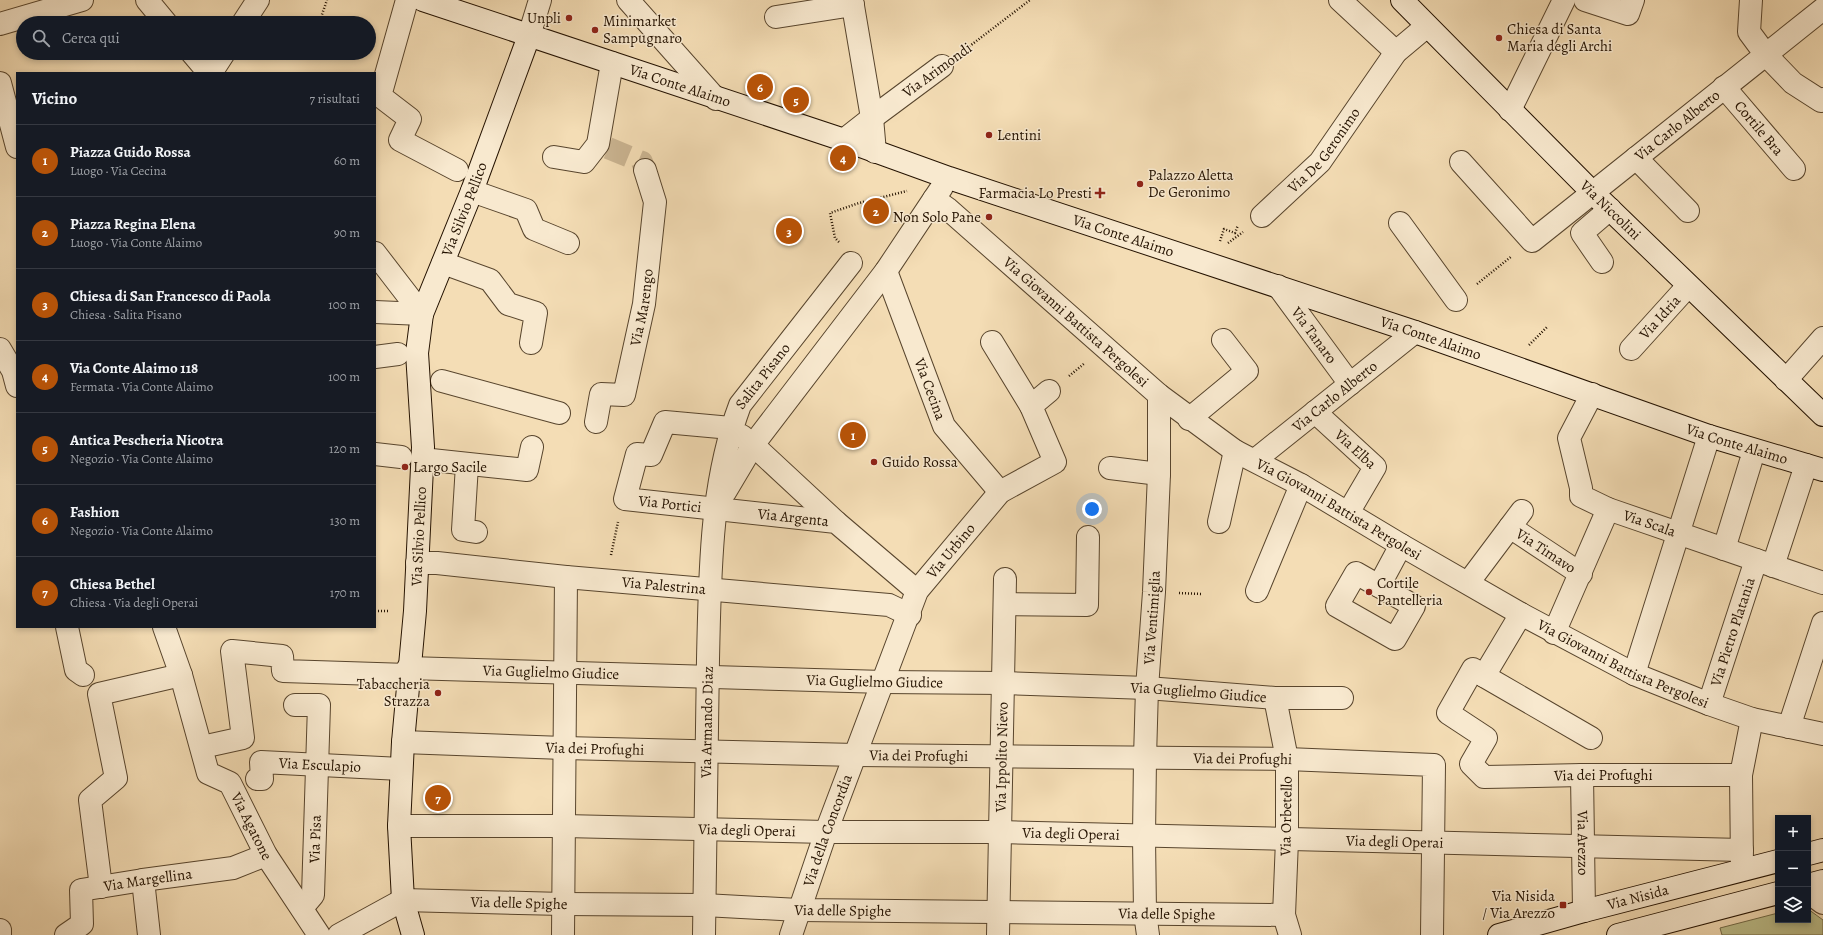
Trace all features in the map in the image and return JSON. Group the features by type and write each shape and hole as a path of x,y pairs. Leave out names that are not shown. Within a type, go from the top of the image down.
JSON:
{"street":[{"path":"27,16 82,0"},
{"path":"147,0 160,16"},
{"path":"248,16 258,0"},
{"path":"408,0 380,96 410,119 400,140 457,170"},
{"name":"Via Conte Alaimo","path":"424,0 716,99 844,140 949,178 1214,259 1278,286 1415,332 1709,436 1754,451 1814,468"},
{"name":"Via Silvio Pellico","path":"413,935 403,900 399,826 408,672 415,611 423,447 417,353 422,314 472,190 529,36 540,0"},
{"path":"628,0 716,99"},
{"path":"1340,0 1396,52"},
{"name":"Via Niccolini","path":"1402,0 1610,210 1823,415"},
{"path":"1585,0 1628,14 1633,0"},
{"path":"1751,0 1749,32 1766,55 1793,84 1821,101 1823,99"},
{"path":"1510,110 1562,1"},
{"path":"776,17 853,2 872,118 875,152"},
{"name":"Via Carlo Alberto","path":"1461,162 1532,241 1823,9"},
{"path":"0,24 16,19"},
{"name":"Via De Geronimo","path":"1256,221 1320,162 1396,52 1427,26"},
{"path":"198,60 209,72"},
{"path":"211,72 219,60"},
{"path":"554,157 584,162 603,146 612,63"},
{"name":"Via Arimondi","path":"844,140 942,66"},
{"path":"0,83 16,143"},
{"name":"Cortile Bra","path":"1724,88 1794,169"},
{"path":"1636,158 1688,211"},
{"name":"Via Marengo","path":"596,422 601,394 624,395 644,304 655,202 645,170"},
{"path":"716,508 753,445 886,271 949,178"},
{"path":"472,190 526,210 534,229 568,243"},
{"name":"Via Giovanni Battista Pergolesi","path":"934,199 948,209 1159,395 1235,451 1301,485 1401,546 1554,633 1634,674 1709,704 1752,719 1823,734"},
{"path":"1602,262 1582,233 1610,210"},
{"path":"1400,223 1456,300"},
{"path":"376,254 422,314"},
{"path":"443,263 490,280 508,304 536,313 531,343"},
{"name":"Salita Pisano","path":"716,508 731,428 740,405 851,263"},
{"name":"Via Cecina","path":"886,271 944,426 1000,492"},
{"name":"Via Tanaro","path":"1278,286 1350,384"},
{"name":"Via Idria","path":"1631,349 1688,286"},
{"path":"376,312 422,314"},
{"name":"Via Carlo Alberto","path":"1255,460 1415,332"},
{"path":"1786,380 1823,338"},
{"path":"1189,418 1247,371 1223,340"},
{"path":"992,342 1031,406 1055,462 1000,492"},
{"path":"0,349 16,376"},
{"path":"376,357 398,354"},
{"path":"442,381 559,413"},
{"path":"1031,406 1049,391"},
{"name":"Via Scala","path":"1592,394 1569,438 1582,488 1581,496 1608,509 1823,583"},
{"name":"Via Ventimiglia","path":"1148,935 1144,913 1145,758 1147,688 1154,592 1159,474 1159,395"},
{"name":"Via Elba","path":"1315,412 1375,467 1348,513"},
{"path":"625,499 637,454 652,455 665,422 731,428 753,445 836,522"},
{"path":"1634,674 1709,436"},
{"path":"422,459 467,465 528,470 532,447"},
{"path":"1219,522 1235,451"},
{"path":"1724,549 1754,451"},
{"path":"376,454 401,457"},
{"path":"467,465 463,530 476,532"},
{"path":"1110,468 1159,474"},
{"name":"Via Pietro Platania","path":"1709,704 1765,563 1814,468"},
{"path":"1257,591 1301,485"},
{"name":"Via Urbino","path":"910,615 918,591 1000,492"},
{"name":"Via Portici","path":"625,499 716,508"},
{"name":"Via Argenta","path":"716,508 836,522 918,591"},
{"name":"Via Armando Diaz","path":"704,935 707,676 710,590 716,508"},
{"path":"1554,633 1608,509"},
{"name":"Via Timavo","path":"1468,583 1516,519 1580,574"},
{"path":"1005,604 1087,605 1088,537"},
{"path":"1379,586 1401,546"},
{"name":"Via Palestrina","path":"417,563 437,563 607,581 889,606 910,615"},
{"path":"563,935 566,577"},
{"name":"Via Ippolito Nievo","path":"998,935 1005,579"},
{"path":"1521,614 1484,676 1591,738"},
{"name":"Via della Concordia","path":"791,935 826,832 910,615"},
{"path":"1789,727 1823,623"},
{"path":"67,628 76,670 82,675"},
{"name":"Via Agatone","path":"164,628 181,675 208,773 230,783 266,855 319,935"},
{"name":"Via Guglielmo Giudice","path":"202,747 243,738 232,652 282,656 283,671 565,672 884,682 1003,683 1147,688 1275,698 1342,698"},
{"name":"Via dei Profughi","path":"1484,676 1473,669 1448,713 1486,738 1471,764 1484,777 1582,775 1741,775"},
{"path":"101,887 90,800 116,778 99,694 181,675"},
{"name":"Via Orbetello","path":"1275,698 1287,759 1287,925"},
{"name":"Via Pisa","path":"295,705 319,705 313,895 302,908"},
{"path":"1742,860 1741,775 1752,719"},
{"name":"Via dei Profughi","path":"403,742 564,748 856,755 1287,759 1434,765 1432,843"},
{"name":"Via Esculapio","path":"256,779 262,779 261,762 402,769"},
{"name":"Via Arezzo","path":"1582,775 1584,911"},
{"name":"Via degli Operai","path":"399,826 564,826 705,828 826,832 1000,832 1144,837 1584,846 1742,860"},
{"path":"1432,843 1432,935"},
{"path":"1811,853 1823,850"},
{"name":"Via Margellina","path":"66,935 82,924 81,890 233,868 266,855"},
{"name":"Via Nisida","path":"1499,935 1584,911 1742,860 1775,861"},
{"path":"143,880 149,935"},
{"path":"1811,884 1823,881"},
{"name":"Via Nisida","path":"1618,935 1775,894"},
{"path":"1811,894 1823,903"},
{"path":"339,935 403,900"},
{"name":"Via delle Spighe","path":"403,900 563,904 704,905 799,910 1144,913 1287,925"},
{"path":"0,930 0,935"}],"path":[{"path":"321,16 327,0"},
{"name":"Via Arimondi","path":"942,66 1030,0"},
{"path":"851,263 854,255 835,238 830,213 859,203 904,192"},
{"path":"1214,259 1256,221"},
{"path":"1214,259 1224,229 1235,233 1239,222 1256,221"},
{"path":"1049,391 1104,348"},
{"path":"607,581 615,533 625,499"}],"green space":[{"path":"1811,911 1823,920 1823,935 1722,935 1720,928 1775,914 1775,923 1811,923"}],"tunnel":[{"path":"608,148 642,162 645,170"}],"place":[{"name":"Unpli","path":"569,18"},
{"name":"Minimarket Sampugnaro","path":"595,30"},
{"name":"Chiesa di Santa Maria degli Archi","path":"1499,38"},
{"name":"Fashion","path":"760,87"},
{"name":"Antica Pescheria Nicotra","path":"796,100"},
{"name":"Lentini","path":"989,135"},
{"name":"Via Conte Alaimo 118","path":"843,158"},
{"name":"Palazzo Aletta De Geronimo","path":"1140,184"},
{"name":"Farmacia Lo Presti","path":"1100,193"},
{"name":"Piazza Regina Elena","path":"876,211"},
{"name":"Non Solo Pane","path":"989,217"},
{"name":"Chiesa di San Francesco di Paola","path":"789,231"},
{"name":"Piazza Guido Rossa","path":"853,435"},
{"name":"Guido Rossa","path":"874,462"},
{"name":"Largo Sacile","path":"405,467"},
{"name":"Cortile Pantelleria","path":"1369,592"},
{"name":"Tabaccheria Strazza","path":"438,693"},
{"name":"Chiesa Bethel","path":"438,798"},
{"name":"Via Nisida / Via Arezzo","path":"1563,905"}]}
